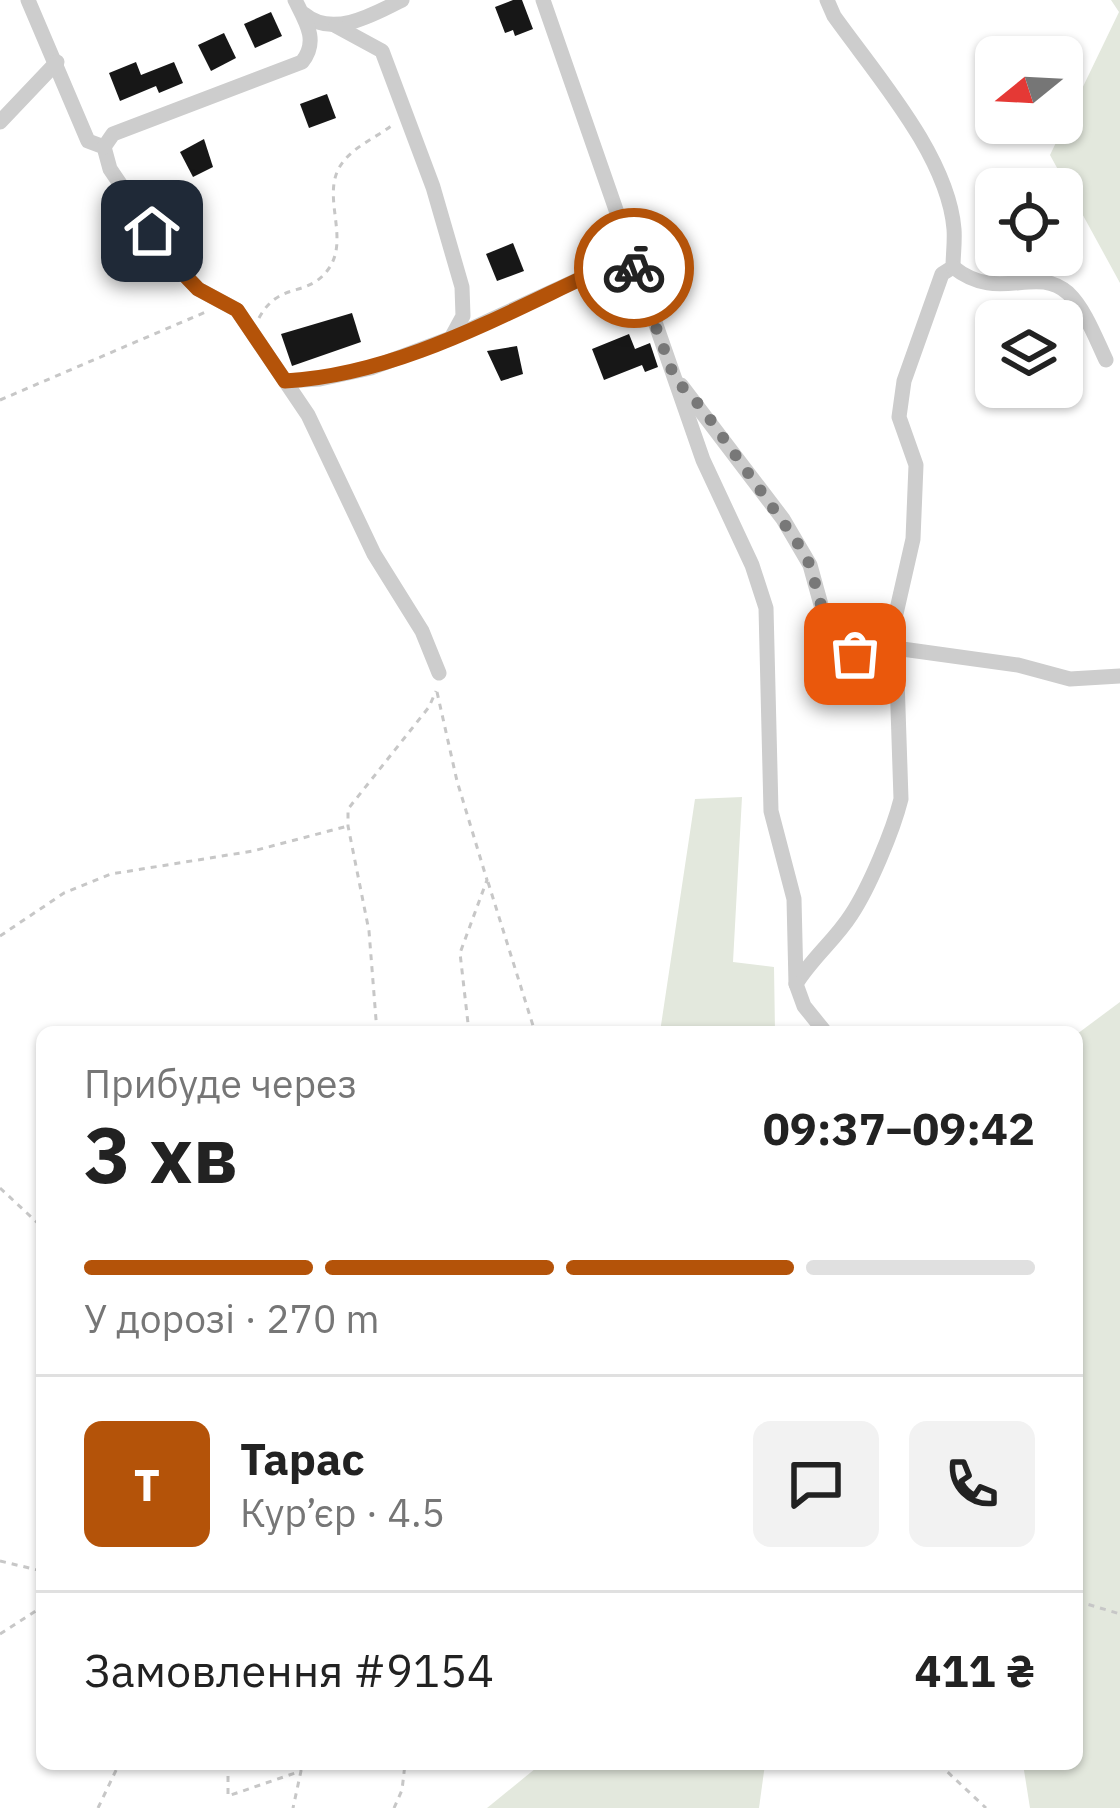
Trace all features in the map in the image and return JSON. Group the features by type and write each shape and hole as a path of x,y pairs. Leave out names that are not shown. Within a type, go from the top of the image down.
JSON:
{"street":[{"path":"28,0 88,141 104,147"},
{"path":"336,26 402,0"},
{"path":"543,0 703,460 752,565 766,608 771,811 794,899 796,984 804,1006 820,1026"},
{"path":"827,0 912,126 944,189 954,229 952,267"},
{"path":"297,3 317,24 336,26 382,51 433,187 462,287 463,316 451,338"},
{"path":"297,3 312,40 302,62 113,134 104,147 110,169 172,262 198,289 237,310 308,415 374,554 422,631 439,673"},
{"path":"0,122 57,62"},
{"path":"285,381 371,368 451,338 608,266 637,268"},
{"path":"952,267 972,283 1054,284 1071,296 1106,360"},
{"path":"796,984 853,913 895,823 901,799 895,618 914,539 916,464 899,417 904,381 942,274 952,267"},
{"path":"675,379 702,408 783,519 810,565 829,634 839,652 896,648 1018,665 1070,679 1120,676"}],"path":[{"path":"255,337 260,316 272,297 310,285 333,263 338,170 359,146 394,123 403,107"},
{"path":"0,400 225,304"},
{"path":"377,1026 369,931 348,809 436,691 457,781 533,1026"},
{"path":"0,936 64,893 111,874 253,851 348,826"},
{"path":"469,1026 460,952 487,880"},
{"path":"0,1188 36,1221"},
{"path":"0,1561 36,1569"},
{"path":"1083,1603 1120,1614"},
{"path":"0,1634 36,1611"},
{"path":"98,1808 116,1770"},
{"path":"228,1770 229,1796 302,1772 292,1808"},
{"path":"394,1808 404,1770"},
{"path":"945,1770 986,1808"}],"shaded area":[{"path":"1111,0 1120,0 1120,283 1083,215 1083,168 1057,168 1050,155 1055,144 1083,144 1083,87 1119,12"},
{"path":"742,797 733,962 774,967 775,1026 661,1026 695,799"},
{"path":"1120,1002 1120,1808 1030,1808 1024,1770 1083,1770 1083,1030"},
{"path":"534,1770 764,1770 759,1808 487,1808"}],"building":[{"path":"522,0 533,29 515,36 513,30 505,33 495,7"},
{"path":"271,12 282,36 255,48 244,24"},
{"path":"224,33 236,58 211,71 198,45"},
{"path":"136,62 141,75 174,62 183,83 159,93 156,86 120,101 109,73"},
{"path":"327,94 336,118 309,128 300,104"},
{"path":"204,139 213,167 193,177 180,152"},
{"path":"513,243 524,271 497,281 486,254"},
{"path":"352,313 361,342 292,366 281,334"},
{"path":"629,334 635,349 650,343 658,367 645,372 642,365 604,380 592,349"},
{"path":"517,346 523,374 501,381 487,351"}],"way so far":[{"path":"634,268 675,379 702,408 783,519 810,565 829,634 839,652 855,654"}],"route":[{"path":"152,231 198,289 237,310 285,381 371,368 451,338 608,266 634,268"}]}
